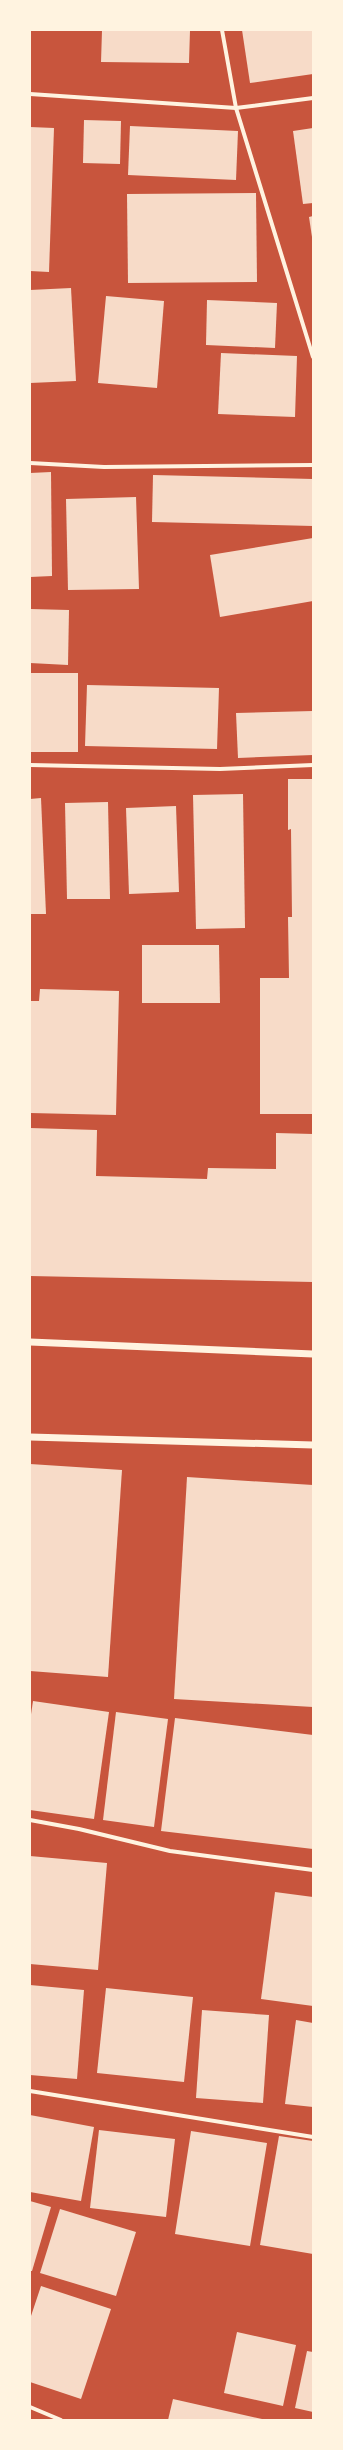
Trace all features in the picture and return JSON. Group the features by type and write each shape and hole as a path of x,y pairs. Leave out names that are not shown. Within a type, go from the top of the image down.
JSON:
{"street":[{"path":"222,30 236,108 313,357"},
{"path":"30,94 236,108 313,98"},
{"path":"30,463 104,467 313,465"},
{"path":"30,765 220,769 313,765"},
{"path":"30,1342 313,1354"},
{"path":"30,1437 313,1445"},
{"path":"30,1820 79,1829 170,1851 313,1870"},
{"path":"30,2091 313,2137"},
{"path":"30,2407 61,2420"}],"building":[{"path":"102,30 190,30 189,63 101,62"},
{"path":"242,30 313,30 313,74 250,83"},
{"path":"84,120 121,121 120,164 83,163"},
{"path":"130,126 238,131 236,180 128,175"},
{"path":"30,127 54,128 49,272 30,271"},
{"path":"313,128 313,203 303,204 293,131"},
{"path":"256,193 257,282 128,283 127,194"},
{"path":"313,216 313,237 312,237 309,217"},
{"path":"71,288 76,381 30,383 30,290"},
{"path":"106,296 164,301 157,388 98,383"},
{"path":"207,300 277,303 275,348 206,345"},
{"path":"221,353 297,356 295,417 218,414"},
{"path":"51,472 52,576 30,577 30,473"},
{"path":"153,475 313,479 313,526 152,522"},
{"path":"136,497 139,589 68,590 66,499"},
{"path":"313,538 313,601 220,617 210,555"},
{"path":"30,609 69,610 68,665 30,663"},
{"path":"30,673 78,673 78,752 30,752"},
{"path":"87,685 219,688 217,749 85,746"},
{"path":"313,711 313,755 238,758 236,713"},
{"path":"288,779 313,779 313,1114 260,1114 260,978 289,978 288,917 292,917 291,829 288,830"},
{"path":"243,794 245,928 196,929 193,795"},
{"path":"41,798 46,914 30,914 30,799"},
{"path":"108,802 110,899 67,899 65,803"},
{"path":"176,806 179,892 129,894 126,808"},
{"path":"142,945 219,945 220,1003 142,1003"},
{"path":"40,989 119,991 116,1115 30,1113 30,1001 39,1001"},
{"path":"30,1128 97,1130 96,1176 207,1179 208,1168 276,1169 276,1133 313,1134 313,1282 30,1276"},
{"path":"30,1464 122,1470 108,1677 30,1671"},
{"path":"187,1477 313,1485 313,1707 174,1699"},
{"path":"33,1701 109,1712 94,1819 30,1810 30,1721"},
{"path":"116,1712 168,1719 154,1827 103,1820"},
{"path":"175,1718 313,1735 313,1849 161,1831"},
{"path":"30,1856 107,1863 98,1970 30,1964"},
{"path":"275,1892 313,1897 313,2006 261,1999"},
{"path":"30,1985 84,1990 77,2079 30,2075"},
{"path":"106,1988 193,1997 184,2082 97,2073"},
{"path":"202,2010 269,2015 263,2103 196,2098"},
{"path":"296,2020 313,2023 313,2107 285,2104"},
{"path":"30,2115 94,2127 81,2201 30,2192"},
{"path":"99,2130 175,2139 166,2217 90,2208"},
{"path":"191,2131 267,2143 250,2246 175,2234"},
{"path":"279,2136 313,2141 313,2254 260,2245"},
{"path":"30,2201 51,2207 32,2271 30,2271"},
{"path":"60,2209 136,2232 116,2296 40,2273"},
{"path":"41,2286 111,2309 81,2399 30,2382 30,2319"},
{"path":"237,2332 296,2345 283,2406 224,2393"},
{"path":"307,2351 313,2352 313,2412 295,2408"},
{"path":"173,2399 262,2419 262,2420 168,2420"}]}
